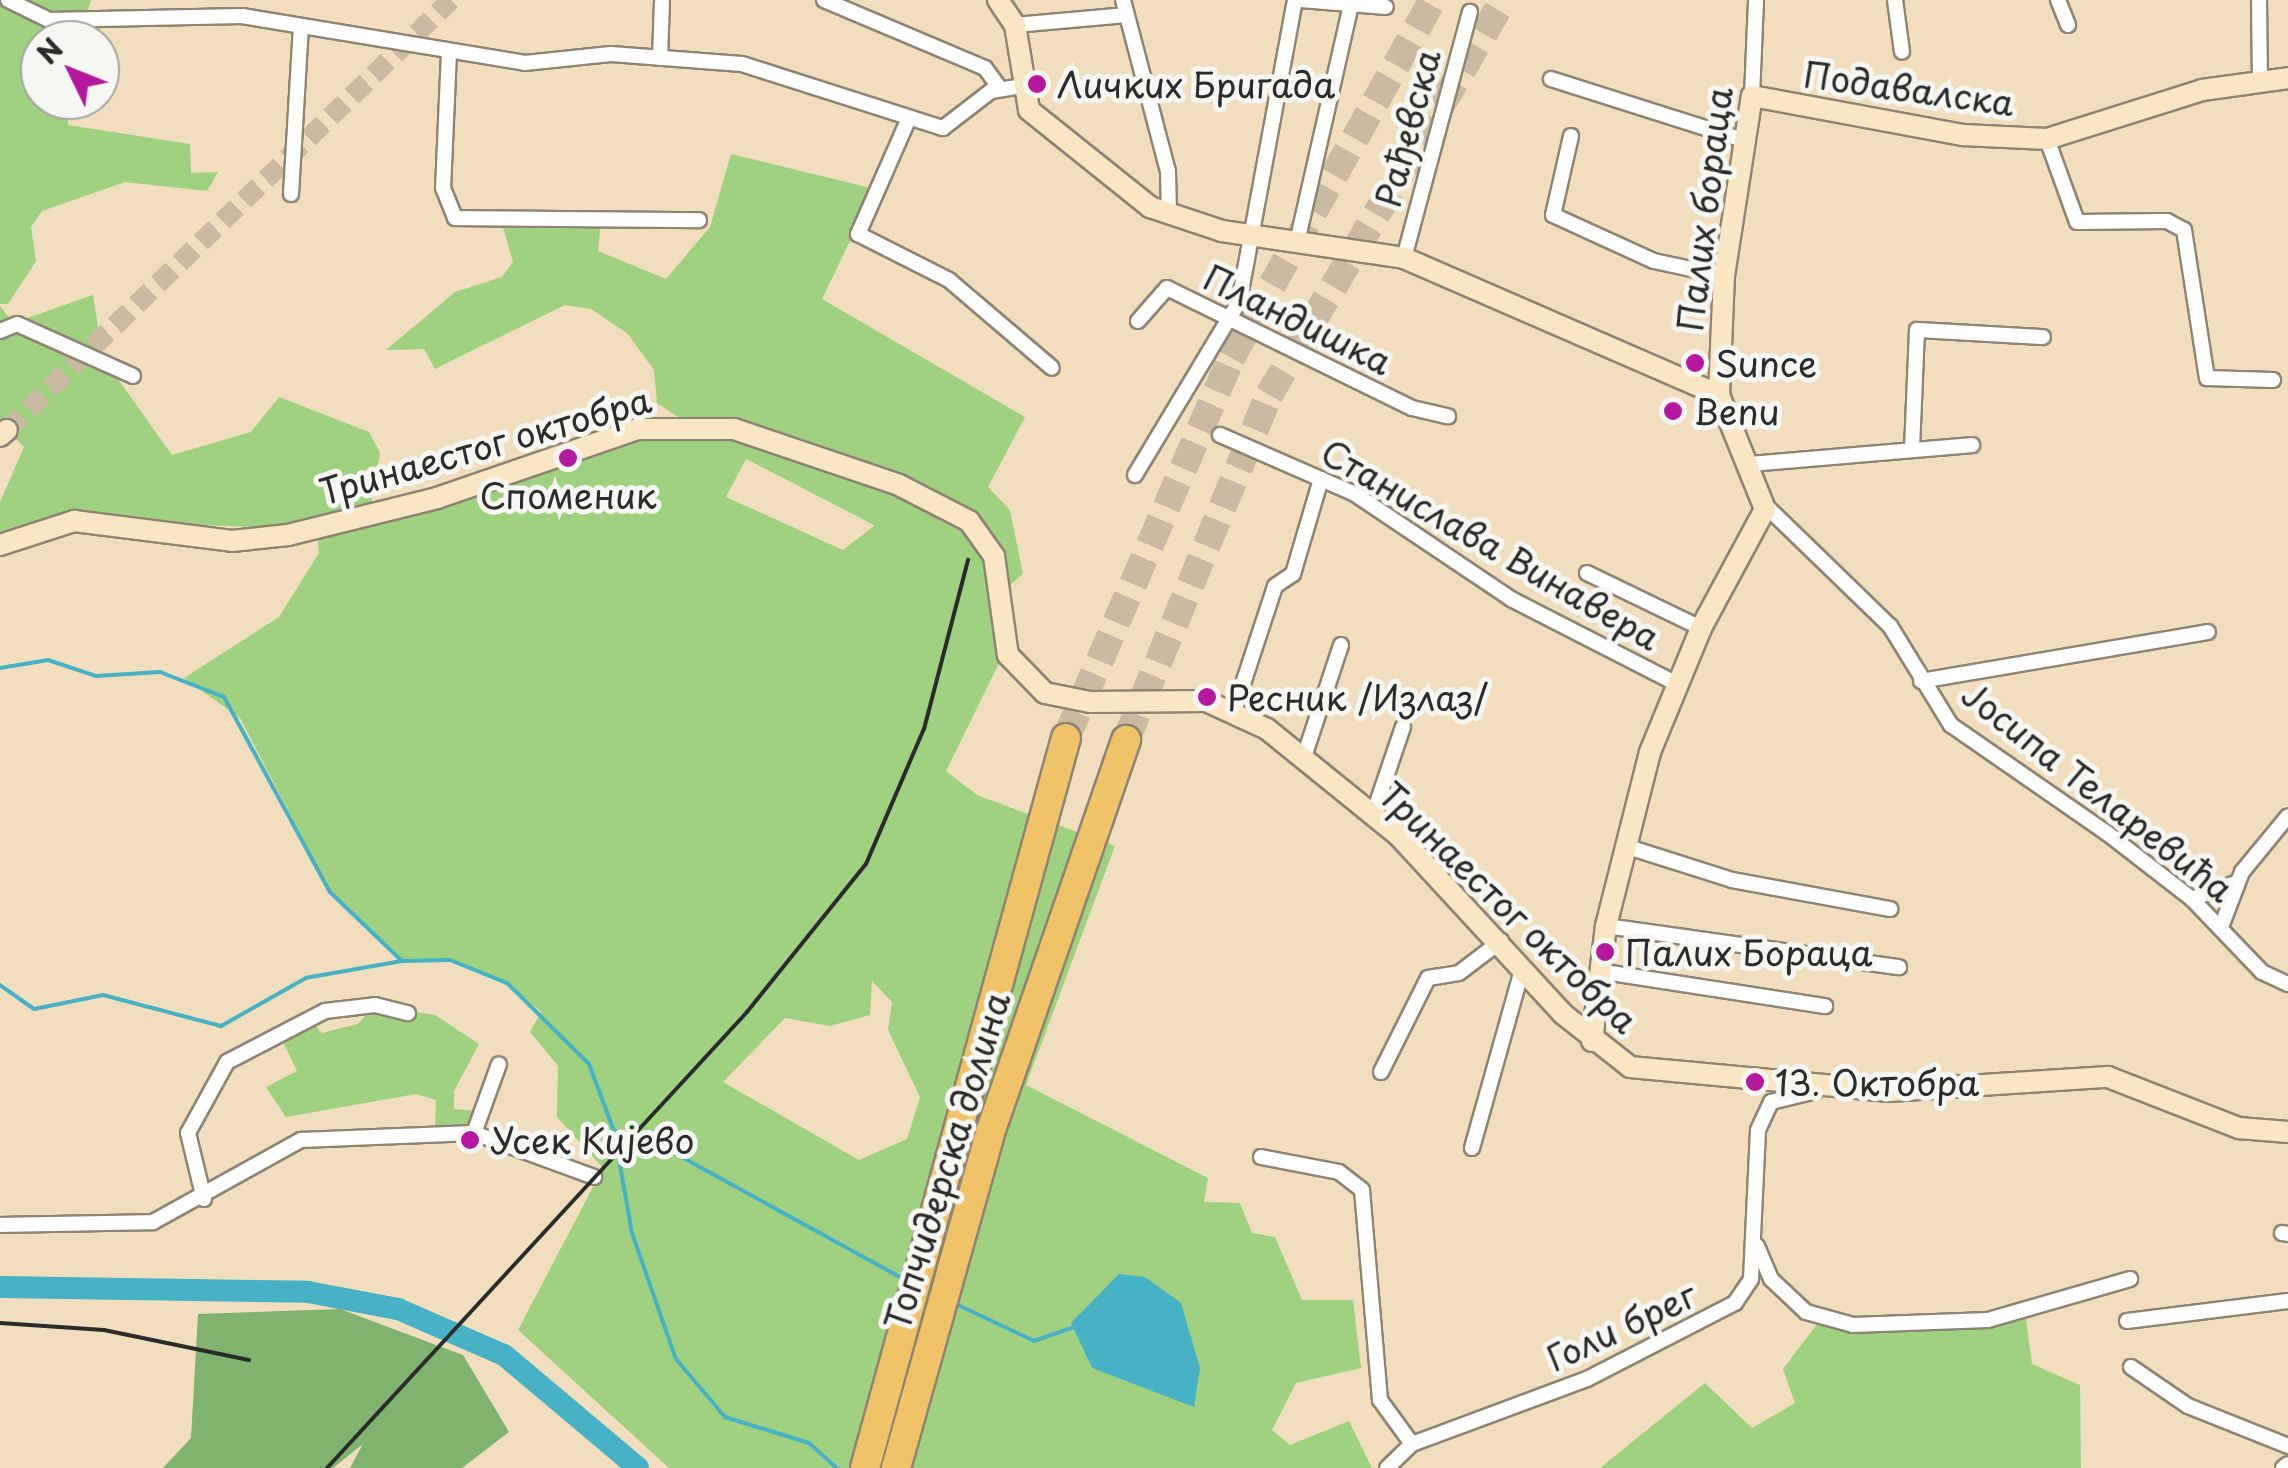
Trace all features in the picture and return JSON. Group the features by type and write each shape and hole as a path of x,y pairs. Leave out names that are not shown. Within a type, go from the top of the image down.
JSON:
{"highway":[{"name":"Топчидерска долина","path":"866,1468 1066,738"},
{"name":"Топчидерска долина","path":"896,1468 956,1243 1126,740"}],"street":[{"path":"8,0 48,20 242,16 533,63 660,58 788,73 909,118 950,128 999,87 1020,86"},
{"path":"824,0 985,68 999,87"},
{"path":"998,0 1015,25 1020,86 1039,121 1170,216 1248,234 1298,238 1404,258 1720,396"},
{"path":"1135,474 1231,318 1298,0 1386,7"},
{"name":"Палих бораца","path":"1756,0 1752,96 1724,276 1720,396 1766,506"},
{"path":"1895,0 1902,52"},
{"path":"2058,0 2068,25"},
{"path":"2259,0 2260,80"},
{"path":"660,58 662,2"},
{"path":"1298,238 1351,4"},
{"path":"1015,25 1125,8 1168,171 1170,216"},
{"name":"Рађевска","path":"1404,258 1470,12"},
{"path":"291,194 301,26"},
{"path":"449,52 443,188 455,218 699,220"},
{"name":"Подавалска","path":"1752,96 1963,135 2047,138 2260,80 2288,78"},
{"path":"1551,79 1746,141"},
{"path":"909,118 858,234 949,280 1052,368"},
{"path":"1571,136 1554,214 1654,261 1724,276"},
{"path":"2047,138 2077,222 2168,221 2184,230 2206,378 2273,380"},
{"name":"Пландишка","path":"1138,321 1160,288 1231,318 1412,408 1448,416"},
{"path":"0,331 17,324 134,376"},
{"path":"1912,449 1917,330 2044,337"},
{"name":"Тринаестог октобра","path":"0,545 74,522 262,538 437,498 637,429 734,429 899,485 969,522 994,556 1008,656 1046,693 1234,708 1373,814 1502,940 1563,1014 1592,1042 1644,1070 1864,1088 2108,1077 2238,1128 2288,1132"},
{"name":"Станислава Винавера","path":"1220,435 1321,479 1511,599 1676,684"},
{"path":"1751,464 1972,445"},
{"path":"1234,708 1277,583 1294,573 1321,479"},
{"path":"1592,1042 1590,1004 1606,926 1625,846 1676,684 1766,506"},
{"name":"Јосипа Теларевића","path":"1766,506 1890,626 1921,681 1968,740 2192,900 2262,972 2288,984"},
{"path":"1587,572 1701,628"},
{"name":"Јосипа Теларевића","path":"1921,681 2208,632"},
{"path":"1303,760 1341,645"},
{"path":"1373,814 1403,728"},
{"path":"2221,927 2236,882 2288,816"},
{"path":"1625,846 1732,880 1890,910"},
{"path":"2192,900 2236,882"},
{"path":"1606,926 1899,967"},
{"path":"1381,1072 1428,978 1459,973 1502,940"},
{"path":"1472,1148 1524,966"},
{"path":"1598,972 1825,1006"},
{"path":"204,1199 188,1133 227,1062 325,1011 376,1004 408,1013"},
{"path":"1563,1014 1590,1004"},
{"path":"474,1133 498,1064"},
{"name":"Голи брег","path":"1387,1468 1412,1444 1564,1389 1728,1310 1751,1278 1750,1232 1758,1130 1771,1102 1864,1088"},
{"path":"0,1225 136,1225 204,1199 301,1140 474,1133 594,1176"},
{"path":"1261,1157 1339,1172 1362,1190 1380,1400 1412,1444"},
{"path":"1750,1232 1785,1292 1821,1319 1853,1325 1988,1320 2130,1279"},
{"path":"2127,1321 2288,1301"},
{"path":"2131,1367 2188,1406 2288,1446"}],"green space":[{"path":"0,0 91,0 85,18 102,17 102,20 20,20 20,120 68,120 68,125 190,144 191,173 218,172 207,191 125,182 42,211 31,227 36,261 8,304 0,304"},
{"path":"731,154 875,189 822,299 1025,417 988,487 1010,510 1023,574 997,596 1006,649 946,771 977,795 1115,846 1026,1085 1208,1178 1204,1202 1240,1203 1252,1233 1275,1237 1302,1300 1353,1300 1361,1368 1296,1383 1272,1430 1290,1445 1349,1421 1372,1468 669,1468 518,1330 603,1168 557,1117 558,1066 530,1032 541,1012 507,983 450,960 402,961 365,927 330,891 240,718 184,678 279,617 319,553 317,529 74,521 0,545 0,502 24,447 7,430 0,436 0,306 13,323 93,295 103,358 172,455 251,432 279,397 369,432 380,453 369,516 684,421 657,403 654,370 628,334 591,309 565,305 435,369 424,349 386,350 455,292 502,277 513,262 500,217 602,213 598,251 666,279 710,227","holes":["746,459 874,525 874,526 843,550 726,497","872,981 892,1002 888,1030 920,1097 907,1139 859,1160 723,1082 785,1018 830,1026 870,1015","1145,1278 1199,1376 1181,1401 1092,1368 1083,1337"]},
{"path":"375,1005 435,1015 479,1044 454,1091 454,1109 478,1111 473,1126 435,1126 436,1100 416,1094 286,1117 266,1087 297,1071 280,1036 311,1021 322,1033 358,1024"},
{"path":"340,1309 463,1355 509,1432 462,1468 350,1468 363,1444 333,1468 163,1468 191,1438 198,1314"},
{"path":"2025,1311 2032,1364 2080,1385 2081,1468 1600,1468 1705,1383 1752,1428 1795,1403 1783,1369 1821,1319 1853,1325"}],"water":[{"path":"1119,1274 1145,1277 1181,1303 1200,1368 1194,1407 1092,1368 1071,1323"}],"waterway":[{"path":"0,668 48,660 96,676 160,672 224,697 330,892 402,961 306,978 221,1026 103,995 34,1009 0,985"},
{"path":"404,961 450,960 507,983 589,1064 614,1131 678,1155 907,1281"},
{"path":"614,1131 632,1233 676,1359 725,1417 809,1443 837,1468"},
{"path":"0,1287 308,1292 398,1309 504,1355 638,1468"},
{"path":"952,1302 1034,1341 1074,1327"}],"tunnel":[{"path":"7,430 451,0"},
{"path":"1066,738 1231,358 1433,0"},
{"path":"1126,740 1269,395 1504,0"}],"railway":[{"path":"327,1468 747,1012 866,864 924,729 968,560"},
{"path":"0,1323 104,1330 249,1360"}],"place":[{"name":"Личких Бригада","path":"1037,84"},
{"name":"Sunce","path":"1695,363"},
{"name":"Benu","path":"1673,411"},
{"name":"Споменик","path":"568,458"},
{"name":"Ресник /Излаз/","path":"1207,697"},
{"name":"Палих Бораца","path":"1605,952"},
{"name":"13. Октобра","path":"1755,1082"},
{"name":"Усек Кијево","path":"470,1140"}]}
